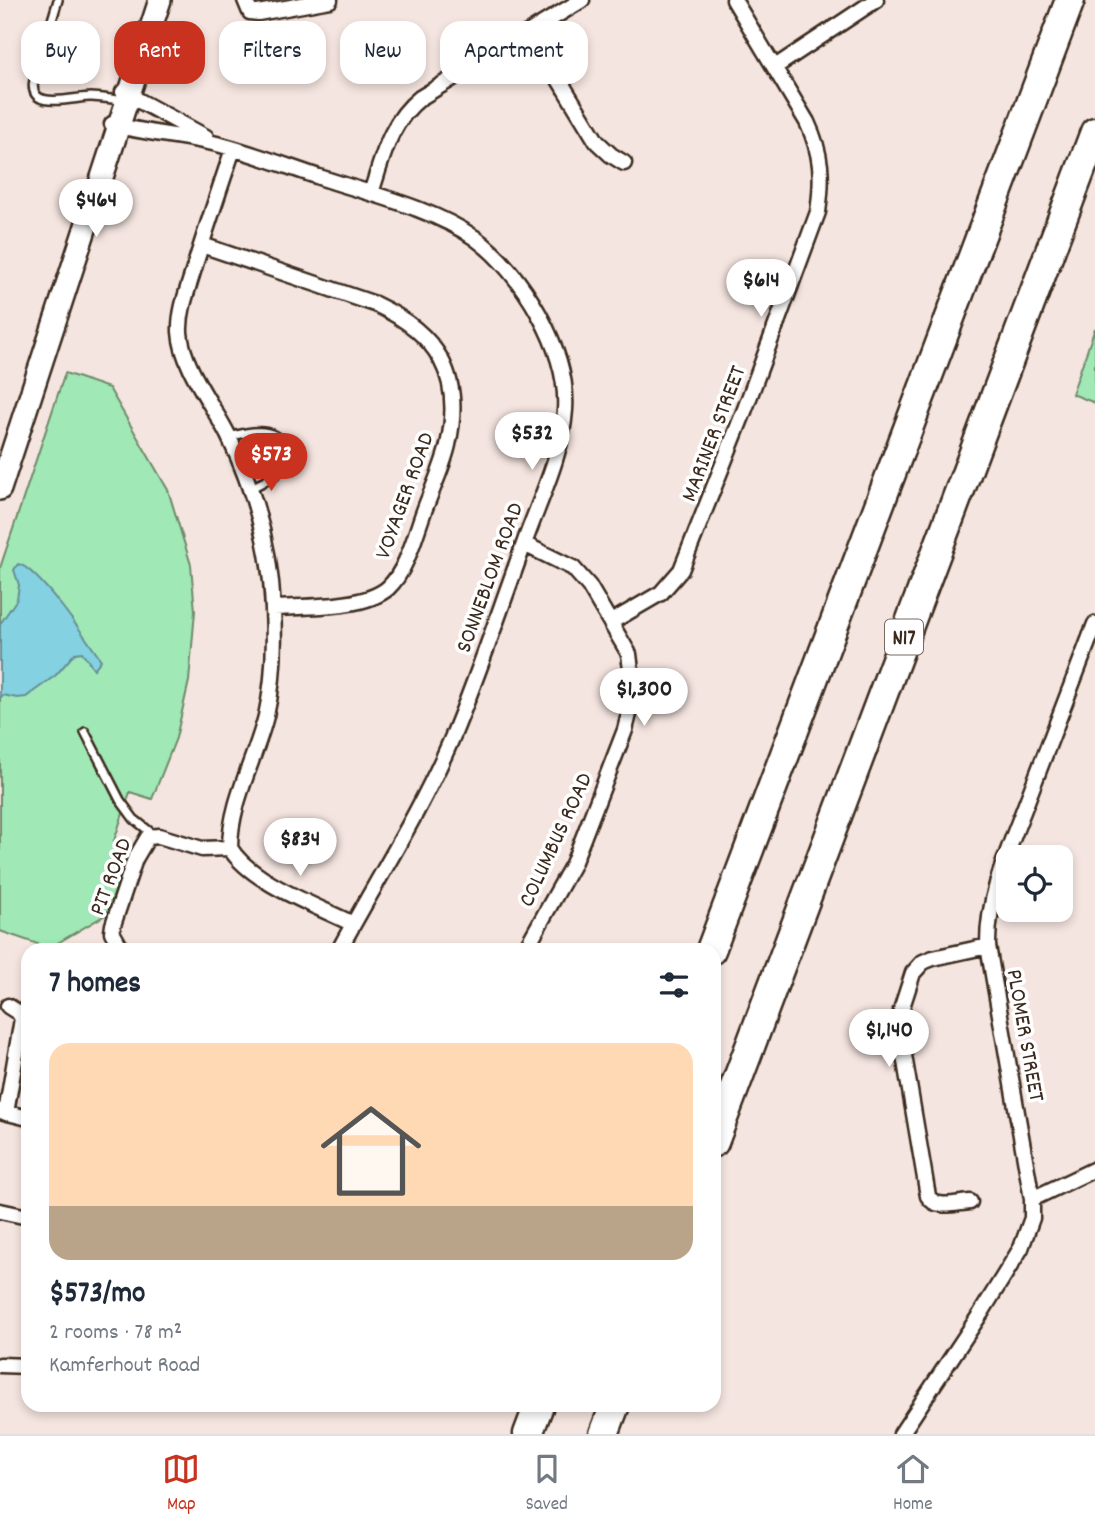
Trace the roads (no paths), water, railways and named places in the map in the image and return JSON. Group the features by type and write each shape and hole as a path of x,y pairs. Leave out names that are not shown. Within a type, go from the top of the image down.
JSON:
{"highway":[{"path":"714,943 1070,0"},
{"name":"N17","path":"721,1123 1095,131"},
{"path":"528,1434 536,1412"},
{"path":"604,1434 612,1412"}],"street":[{"path":"0,489 152,0"},
{"path":"123,95 160,0"},
{"path":"246,0 250,12 258,13 331,0"},
{"path":"548,21 582,0"},
{"name":"MARINER STREET","path":"611,622 661,593 672,582 686,560 818,212 822,184 815,138 734,0"},
{"path":"775,67 876,0"},
{"path":"371,194 396,124 408,108 447,84"},
{"path":"562,84 597,142 624,163"},
{"name":"SONNEBLOM ROAD","path":"123,95 226,147"},
{"path":"0,464 114,125"},
{"name":"SONNEBLOM ROAD","path":"114,125 226,147 426,214 475,238 497,257 517,281 539,315 561,366 565,409 559,445 452,738 343,943"},
{"path":"226,147 181,318 182,345 187,359 229,437 251,488 264,533 273,608 274,659 270,691 265,716 237,803 230,848 247,869 262,879 353,924"},
{"name":"VOYAGER ROAD","path":"202,245 395,313 425,335 444,365 450,386 453,408 447,449 404,562 388,587 361,601 273,608"},
{"name":"COLUMBUS ROAD","path":"524,544 573,568 589,586 629,654 634,694 625,730 573,864 530,943"},
{"name":"PLOMER STREET","path":"901,1434 1021,1248 1032,1218 1032,1199 988,946 990,908 1006,857 1095,624"},
{"name":"PIT ROAD","path":"118,943 113,925 135,859 144,841 154,835 202,849 230,848"},
{"path":"970,1202 938,1204 928,1196 899,1021 907,987 917,967 933,958 988,946"},
{"path":"8,1006 21,1017"},
{"path":"21,1024 3,1112 21,1116"},
{"path":"1032,1199 1095,1169"},
{"path":"0,1211 21,1216"},
{"path":"0,1365 21,1366"}],"lane":[{"path":"58,0 34,80 34,94 37,98 49,101 123,95"},
{"path":"229,437 263,432 277,436 284,443 287,453 284,464 275,474 251,488"},
{"path":"85,732 120,800 134,819 154,835"}],"water":[{"path":"18,564 37,577 101,660 94,669 82,652 75,653 56,675 26,697 3,695 0,698 0,624 17,599 19,585 14,570"}]}
